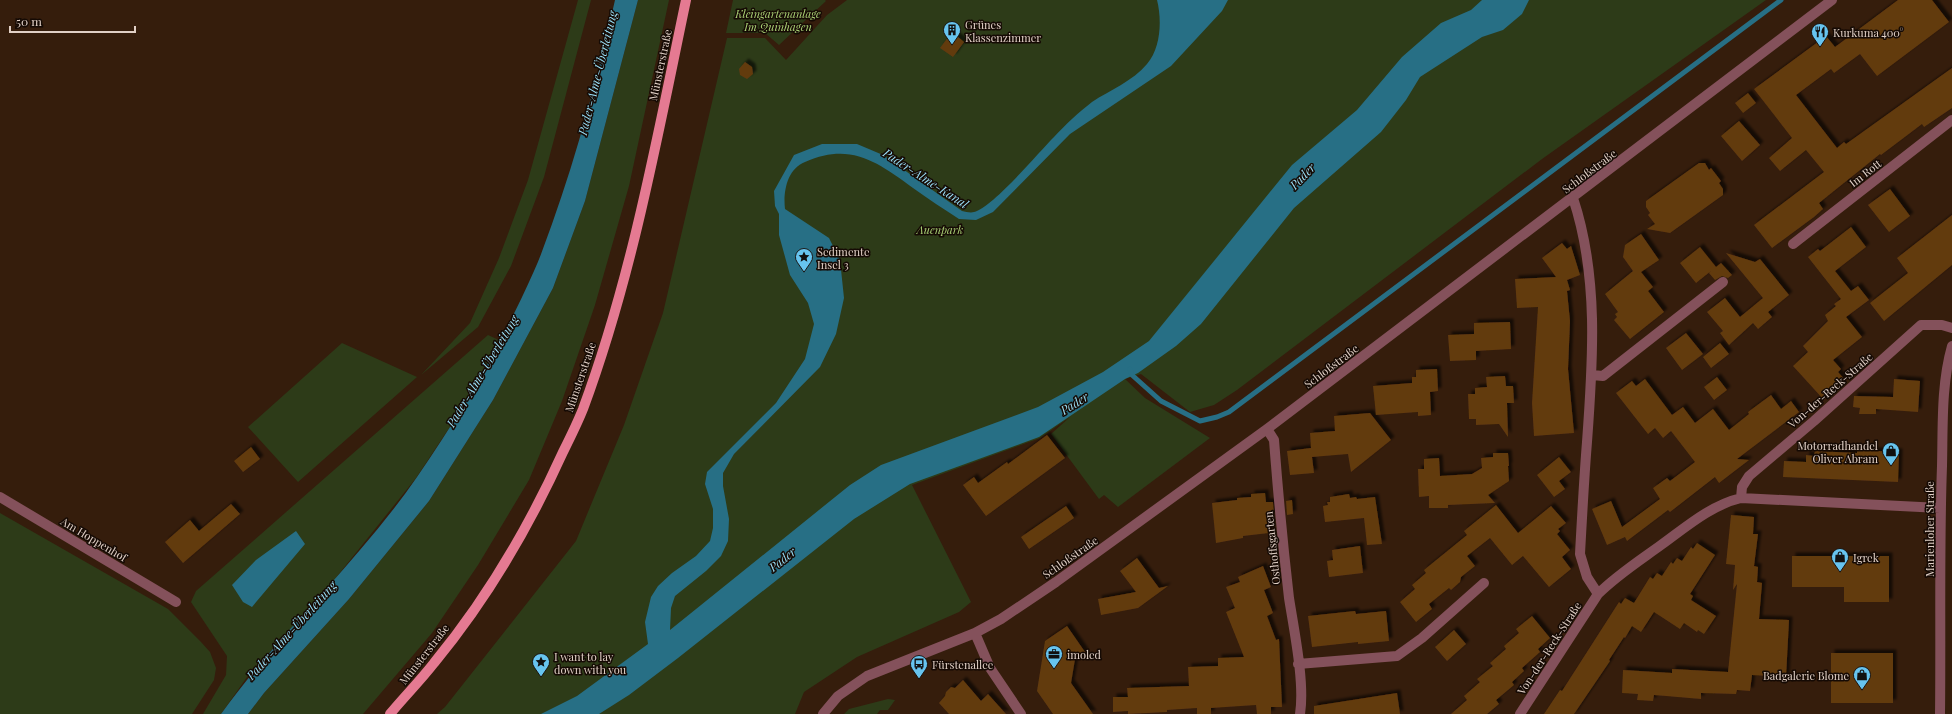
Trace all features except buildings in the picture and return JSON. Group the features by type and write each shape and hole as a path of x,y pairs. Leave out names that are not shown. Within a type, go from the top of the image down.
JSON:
{"main road":[{"name":"Münsterstraße","path":"390,714 435,662 482,596 526,527 556,469 583,410 616,307 645,198 686,0"}],"street":[{"name":"Schloßstraße","path":"823,714 838,696 867,676 975,633 1001,619 1056,582 1267,430 1574,198 1832,0"},
{"name":"Im Rott","path":"1793,244 1952,120"},
{"path":"1574,198 1578,212 1592,292 1592,375 1580,554 1587,578 1598,594"},
{"path":"1592,375 1603,376 1723,282"},
{"name":"Von-der-Reck-Straße","path":"1741,498 1742,487 1749,476 1814,421 1921,325 1942,325 1952,328"},
{"name":"Marienloher Straße","path":"1940,714 1940,508 1945,373 1952,346"},
{"name":"Osthoffsgarten","path":"1267,430 1274,440 1282,538 1298,664 1301,704 1300,714"},
{"name":"Am Hoppenhof","path":"0,497 176,602"},
{"name":"Von-der-Reck-Straße","path":"1520,714 1598,594 1613,580 1702,516 1732,500 1741,498 1940,508"},
{"path":"1298,664 1397,656 1422,638 1484,583"},
{"path":"975,633 990,668 1021,714"}],"green space":[{"path":"578,0 591,0 544,177 511,266 478,327 421,375 470,323 499,258 528,180"},
{"path":"638,0 669,0 629,186 595,305 562,401 529,480 478,565 432,633 363,714 248,714 264,693 349,599 429,501 493,400 553,288 585,201"},
{"name":"Kleingartenanlage Im Quinhagen","path":"733,0 826,1 779,45 765,33 726,33"},
{"name":"Auenpark","path":"847,0 1766,0 1542,159 1237,390 1214,405 1190,412 1141,374 1125,379 1145,398 1210,438 1118,507 1104,495 1099,499 1051,434 1070,417 1040,438 912,485 971,602 959,612 857,657 804,692 795,714 437,714 445,707 576,541 624,425 663,313 727,38 765,38 786,60 827,15"},
{"path":"488,335 501,341 459,413 416,478 326,590 247,677 221,714 203,714 226,675 227,656 191,602 196,591"},
{"path":"342,343 417,377 298,482 248,427"},
{"path":"0,513 168,609 201,642 210,652 216,668 214,680 192,714 0,714"},
{"path":"888,699 895,700 888,710 880,710 877,714 844,714 849,709"}],"water":[{"name":"Pader-Alme-Überleitung","path":"615,0 638,0 585,201 553,288 493,400 429,501 349,599 264,693 248,714 221,714 244,683 370,538 394,508 450,428 495,351 537,265 561,197 587,113"},
{"name":"Pader","path":"1157,0 1228,0 1222,11 1171,66 1070,134 993,212 976,220 959,219 887,170 863,158 850,155 836,154 821,156 799,165 790,175 785,195 785,209 829,238 840,260 844,298 836,334 820,367 734,454 723,473 723,486 729,519 728,541 721,556 706,571 675,596 671,608 670,630 850,485 881,465 1038,407 1103,372 1149,341 1292,165 1357,110 1402,57 1441,23 1471,10 1482,0 1529,0 1522,14 1503,30 1482,37 1420,77 1406,100 1381,132 1294,208 1201,324 1176,346 1138,373 1125,379 1039,437 910,484 854,519 678,658 629,695 599,714 541,714 577,696 648,644 645,622 651,597 658,586 672,573 696,556 710,541 713,528 713,509 705,484 707,472 776,403 805,359 814,324 808,303 790,275 779,235 779,214 775,206 774,191 794,155 822,144 857,144 883,155 962,211 974,212 992,200 1015,179 1082,110 1092,102 1128,80 1147,64 1152,57 1158,42 1160,16"},
{"path":"296,531 305,544 252,607 243,602 232,585 256,560"}],"waterway":[{"path":"1130,369 1132,375 1161,401 1200,421 1217,417 1229,412 1781,0"}],"place":[{"name":"Grünes Klassenzimmer","path":"952,45"},
{"name":"Kurkuma 400°","path":"1820,47"},
{"name":"Sedimente Insel 3","path":"804,272"},
{"name":"Motorradhandel Oliver Abram","path":"1891,466"},
{"name":"Igrek","path":"1840,572"},
{"name":"imoled","path":"1054,669"},
{"name":"I want to lay down with you","path":"541,677"},
{"name":"Fürstenallee","path":"919,679"},
{"name":"Badgalerie Blome","path":"1862,690"}],"water label":[{"name":"Pader-Alme-Kanal","path":"926,178"}]}
